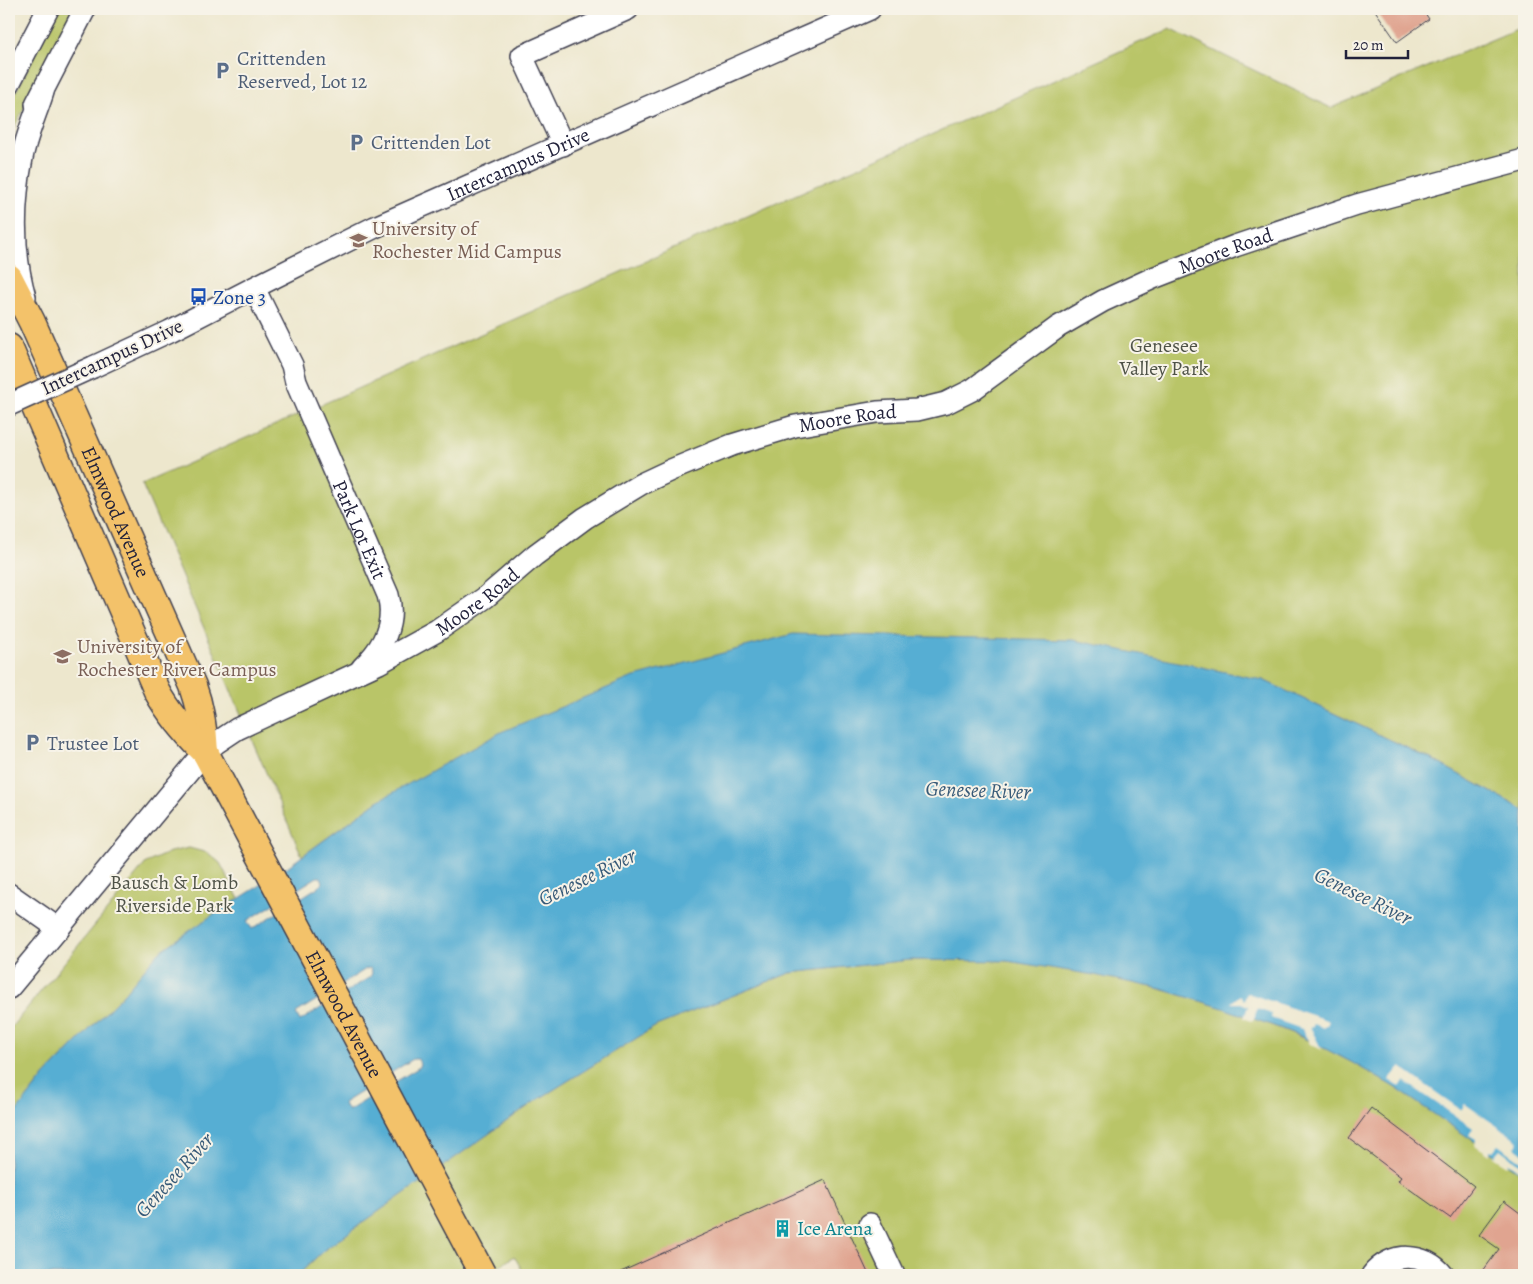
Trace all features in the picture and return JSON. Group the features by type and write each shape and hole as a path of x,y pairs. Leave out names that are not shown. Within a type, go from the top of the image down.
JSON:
{"main road":[{"name":"Elmwood Avenue","path":"9,277 32,322 193,686 202,713 205,752"},
{"name":"Elmwood Avenue","path":"9,347 157,691 181,728 205,752 482,1275"}],"street":[{"path":"9,84 48,9"},
{"path":"9,155 85,9"},
{"path":"563,145 522,56 628,9"},
{"name":"Intercampus Drive","path":"9,405 170,331 375,227 870,9"},
{"path":"32,322 18,263 14,219 22,157 43,92"},
{"name":"Moore Road","path":"9,988 205,752 216,743 237,729 400,652 437,631 486,597 561,535 599,509 642,484 700,457 732,445 796,426 877,412 917,410 946,403 972,390 1058,327 1103,301 1153,278 1235,246 1357,205 1524,160"},
{"name":"Park Lot Exit","path":"254,288 292,365 296,382 391,605 389,628 384,640 377,652 357,673"},
{"path":"9,894 59,929"},
{"path":"870,1224 894,1275"},
{"path":"1372,1275 1384,1263 1406,1257 1414,1257 1435,1266 1444,1275"}],"green space":[{"path":"57,9 77,9 9,137 9,106"},
{"name":"Genesee Valley Park","path":"1524,26 1524,810 1431,759 1263,680 378,801 302,856 142,484 1170,29 1331,108"},
{"name":"Bausch & Lomb Riverside Park","path":"189,848 208,853 220,863 239,899 159,952 120,998 45,1075 9,1121 9,1030 146,863 170,852"},
{"path":"910,960 1008,961 1052,967 1140,984 1228,1009 1270,1024 1350,1061 1417,1101 1524,1175 1524,1275 525,1275 514,1256 488,1275 298,1275 324,1250 534,1102 656,1026 790,973"}],"water":[{"name":"Genesee River","path":"793,634 1074,640 1263,680 1431,759 1524,810 1524,1175 1394,1087 1351,1062 1296,1034 1223,1008 1161,989 1094,975 1007,961 910,960 790,973 656,1026 534,1102 324,1250 298,1275 9,1275 9,1121 45,1075 120,998 159,952 211,916 272,878 378,801 501,732 631,678","holes":["317,877 321,877 323,882 321,885 252,929 247,921","370,968 372,973 370,977 300,1021 296,1013","413,1059 418,1059 420,1064 418,1068 348,1111 343,1103"]}],"pier":[{"path":"1247,993 1329,1021 1324,1028 1314,1024 1312,1028 1310,1027 1322,1050 1310,1044 1302,1029 1271,1018 1272,1014 1257,1009 1254,1019 1251,1021 1244,1018 1248,1006 1241,1003 1231,1003 1240,995 1244,1000"},
{"path":"1400,1067 1461,1110 1465,1104 1519,1141 1515,1147 1524,1154 1524,1163 1498,1145 1493,1151 1490,1150 1490,1155 1475,1145 1476,1139 1469,1135 1473,1128 1404,1081 1400,1087 1389,1080"},
{"path":"1500,1149 1524,1167 1524,1174 1509,1163 1507,1166 1493,1157"}],"building":[{"path":"1374,9 1422,9 1429,19 1397,42"},
{"path":"1371,1108 1474,1186 1450,1218 1398,1181 1401,1177 1349,1138"},
{"name":"Ice Arena","path":"825,1180 869,1275 614,1275"},
{"path":"1504,1201 1524,1216 1524,1275 1480,1275 1499,1249 1479,1235"}],"place":[{"name":"Crittenden Reserved, Lot 12","path":"223,70"},
{"name":"Crittenden Lot","path":"357,142"},
{"name":"University of Rochester Mid Campus","path":"358,240"},
{"name":"Zone 3","path":"199,297"},
{"name":"University of Rochester River Campus","path":"63,657"},
{"name":"Trustee Lot","path":"33,743"},
{"name":"Ice Arena","path":"783,1228"}]}
